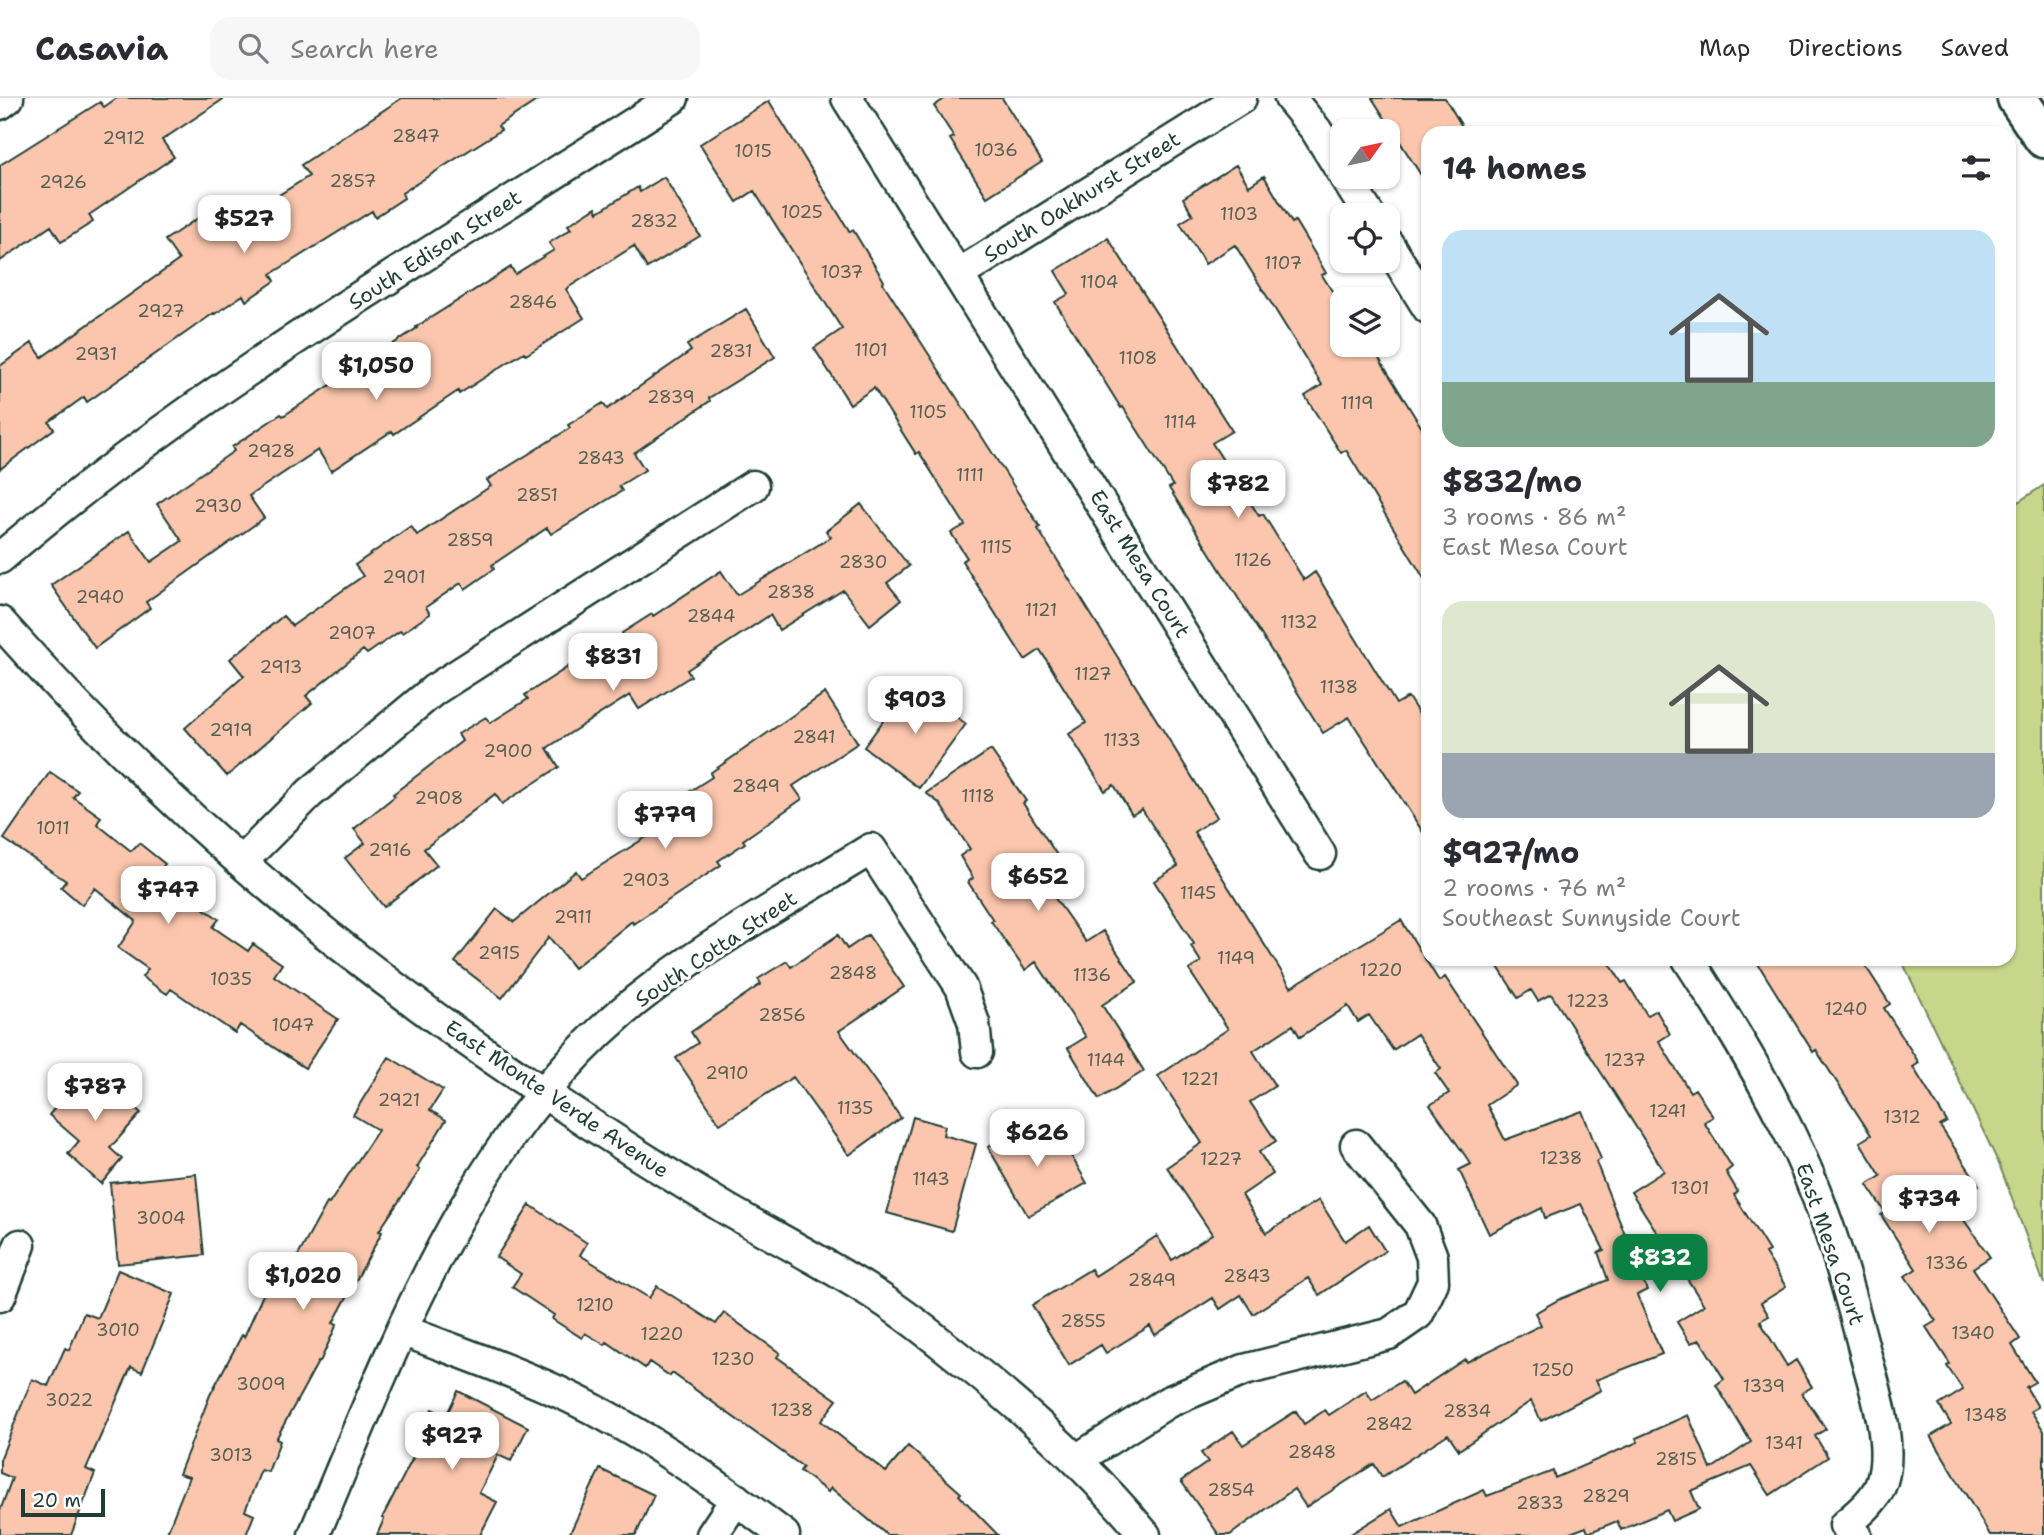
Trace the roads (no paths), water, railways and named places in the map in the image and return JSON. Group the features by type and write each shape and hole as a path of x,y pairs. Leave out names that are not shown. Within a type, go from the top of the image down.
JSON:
{"street":[{"path":"0,104 8,98"},
{"name":"South Edison Street","path":"0,558 88,486 189,410 673,98"},
{"name":"East Mesa Court","path":"847,98 1320,853"},
{"name":"South Oakhurst Street","path":"959,274 1241,98"},
{"path":"1290,98 1330,153"},
{"path":"2017,98 2044,138"},
{"path":"1400,263 1421,297"},
{"path":"242,861 310,793 434,690 752,486"},
{"name":"East Monte Verde Avenue","path":"0,622 48,677 187,814 323,932 393,988 541,1092 639,1156 872,1292 992,1384 1076,1460 1145,1535"},
{"name":"South Cotta Street","path":"314,1535 402,1329 427,1276 470,1200 517,1124 541,1092 572,1059 650,989 696,957 871,849 961,987 974,1023 977,1052"},
{"name":"East Mesa Court","path":"1693,966 1734,1030 1799,1153 1840,1260 1871,1373 1886,1449 1882,1483 1867,1506 1843,1532"},
{"path":"1076,1460 1168,1402 1244,1370 1389,1334 1418,1314 1433,1282 1432,1257 1420,1226 1356,1145"},
{"path":"0,1296 20,1245"},
{"path":"402,1329 564,1395 656,1446 736,1499 784,1535"},
{"path":"712,1535 736,1499"}]}
